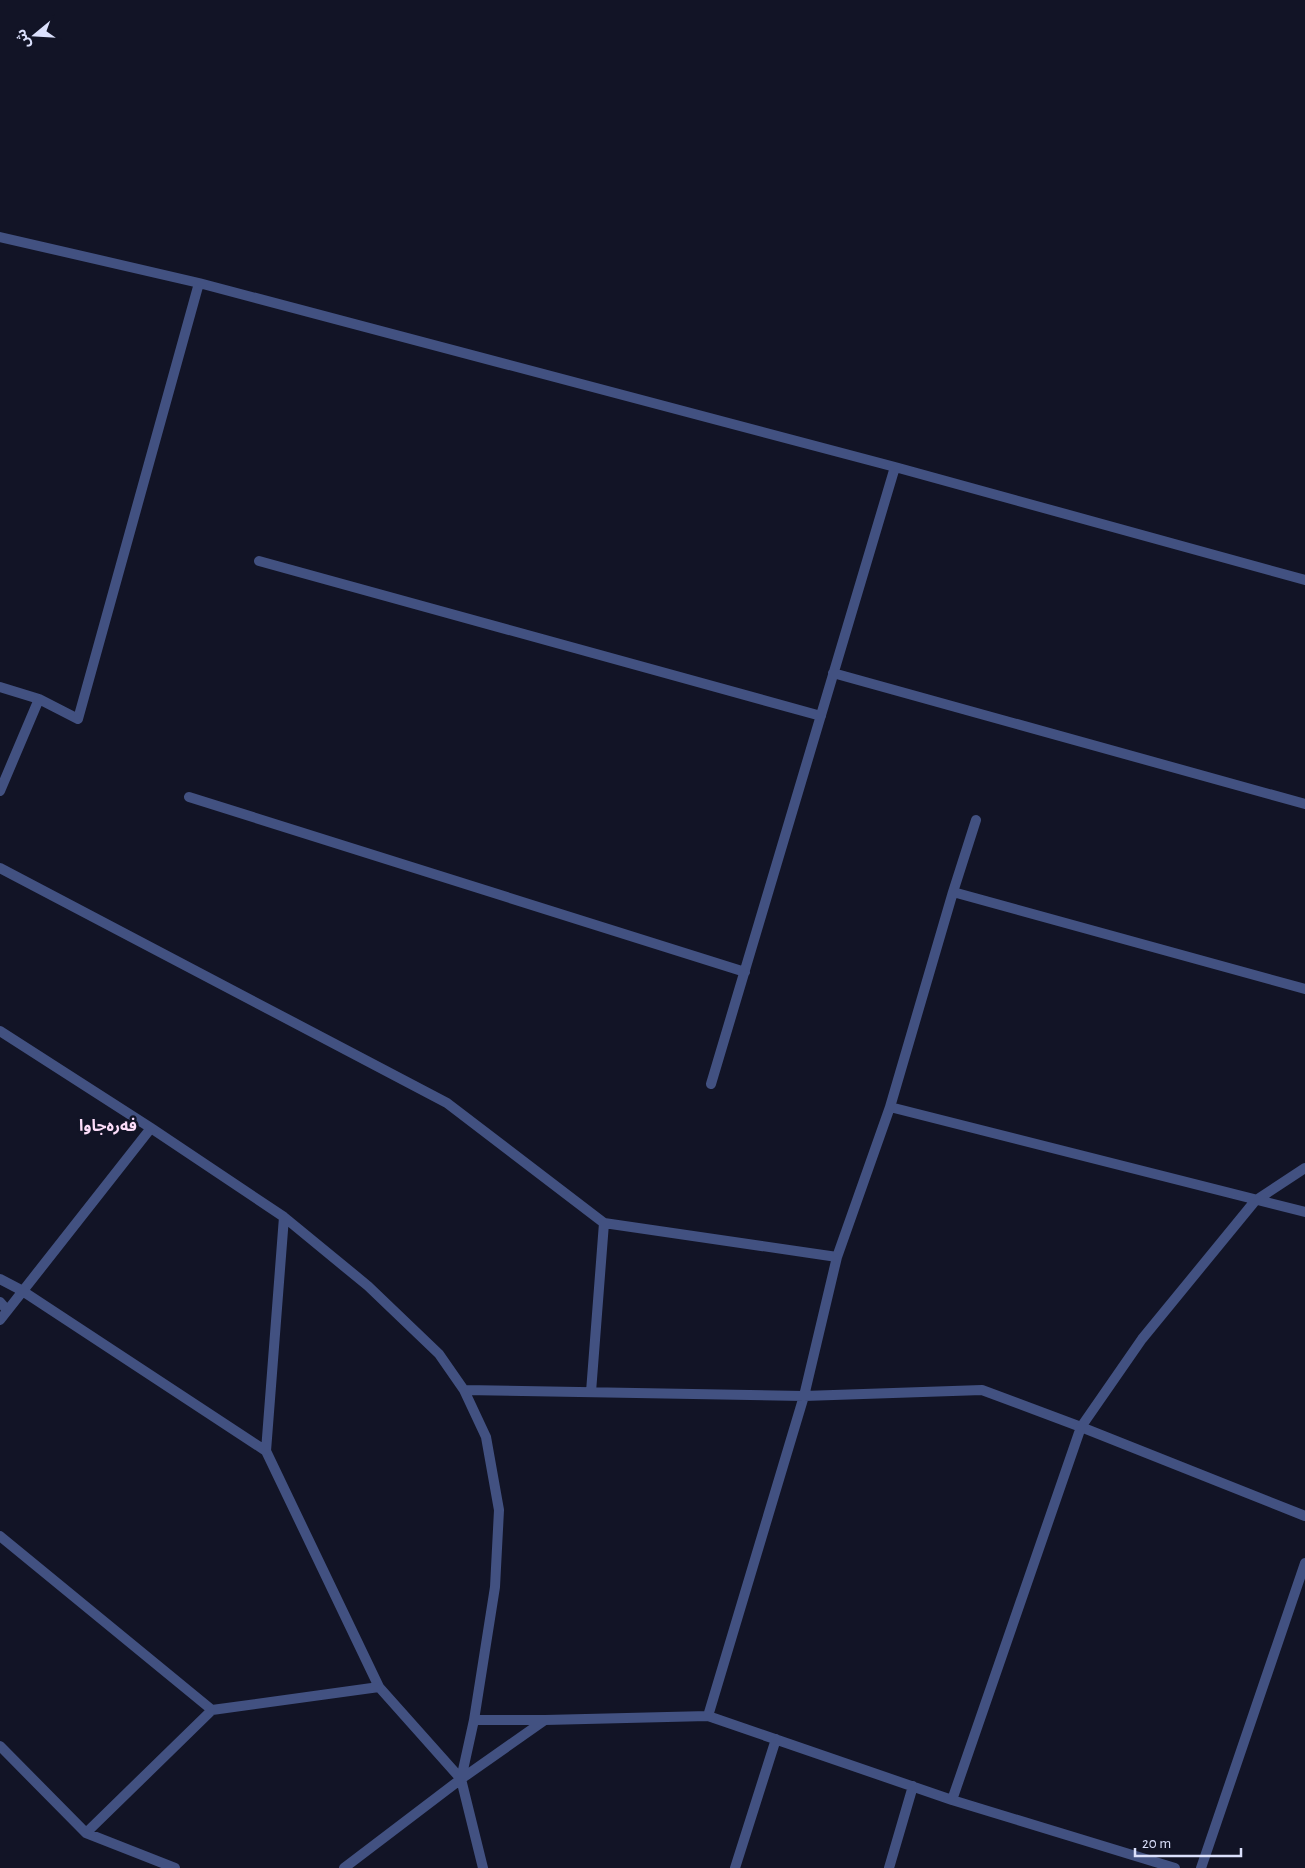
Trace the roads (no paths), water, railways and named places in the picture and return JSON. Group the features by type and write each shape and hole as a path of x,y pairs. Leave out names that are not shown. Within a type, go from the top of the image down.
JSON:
{"street":[{"path":"0,237 199,283 895,467 1305,580"},
{"path":"0,687 40,699 78,719 199,283"},
{"path":"712,1084 895,467"},
{"path":"259,561 821,716"},
{"path":"833,673 1305,804"},
{"path":"0,791 40,699"},
{"path":"189,797 745,972"},
{"path":"708,1716 804,1396 837,1257 890,1107 976,820"},
{"path":"0,868 447,1103 604,1223 837,1257"},
{"path":"953,892 1305,988"},
{"path":"0,1031 151,1128 284,1217 368,1286 439,1354 464,1390 486,1437 499,1510 495,1588 474,1720 461,1779 483,1868"},
{"path":"890,1107 1255,1201 1305,1212"},
{"path":"0,1320 151,1128"},
{"path":"952,1800 1081,1427 1142,1339 1255,1201 1305,1168"},
{"path":"284,1217 266,1451 379,1687 461,1779"},
{"path":"591,1392 604,1223"},
{"path":"0,1279 22,1290 266,1451"},
{"path":"0,1302 7,1310"},
{"path":"464,1390 804,1396 982,1390 1081,1427 1305,1516"},
{"path":"0,1536 212,1710"},
{"path":"1201,1868 1305,1563"},
{"path":"86,1833 212,1710 379,1687"},
{"path":"474,1720 708,1716 952,1800 1175,1868"},
{"path":"344,1868 461,1779 545,1720"},
{"path":"735,1868 776,1739"},
{"path":"0,1746 86,1833 175,1868"},
{"path":"889,1868 913,1786"}],"district":[{"name":"فەرەجاوا","path":"108,1126"}]}
